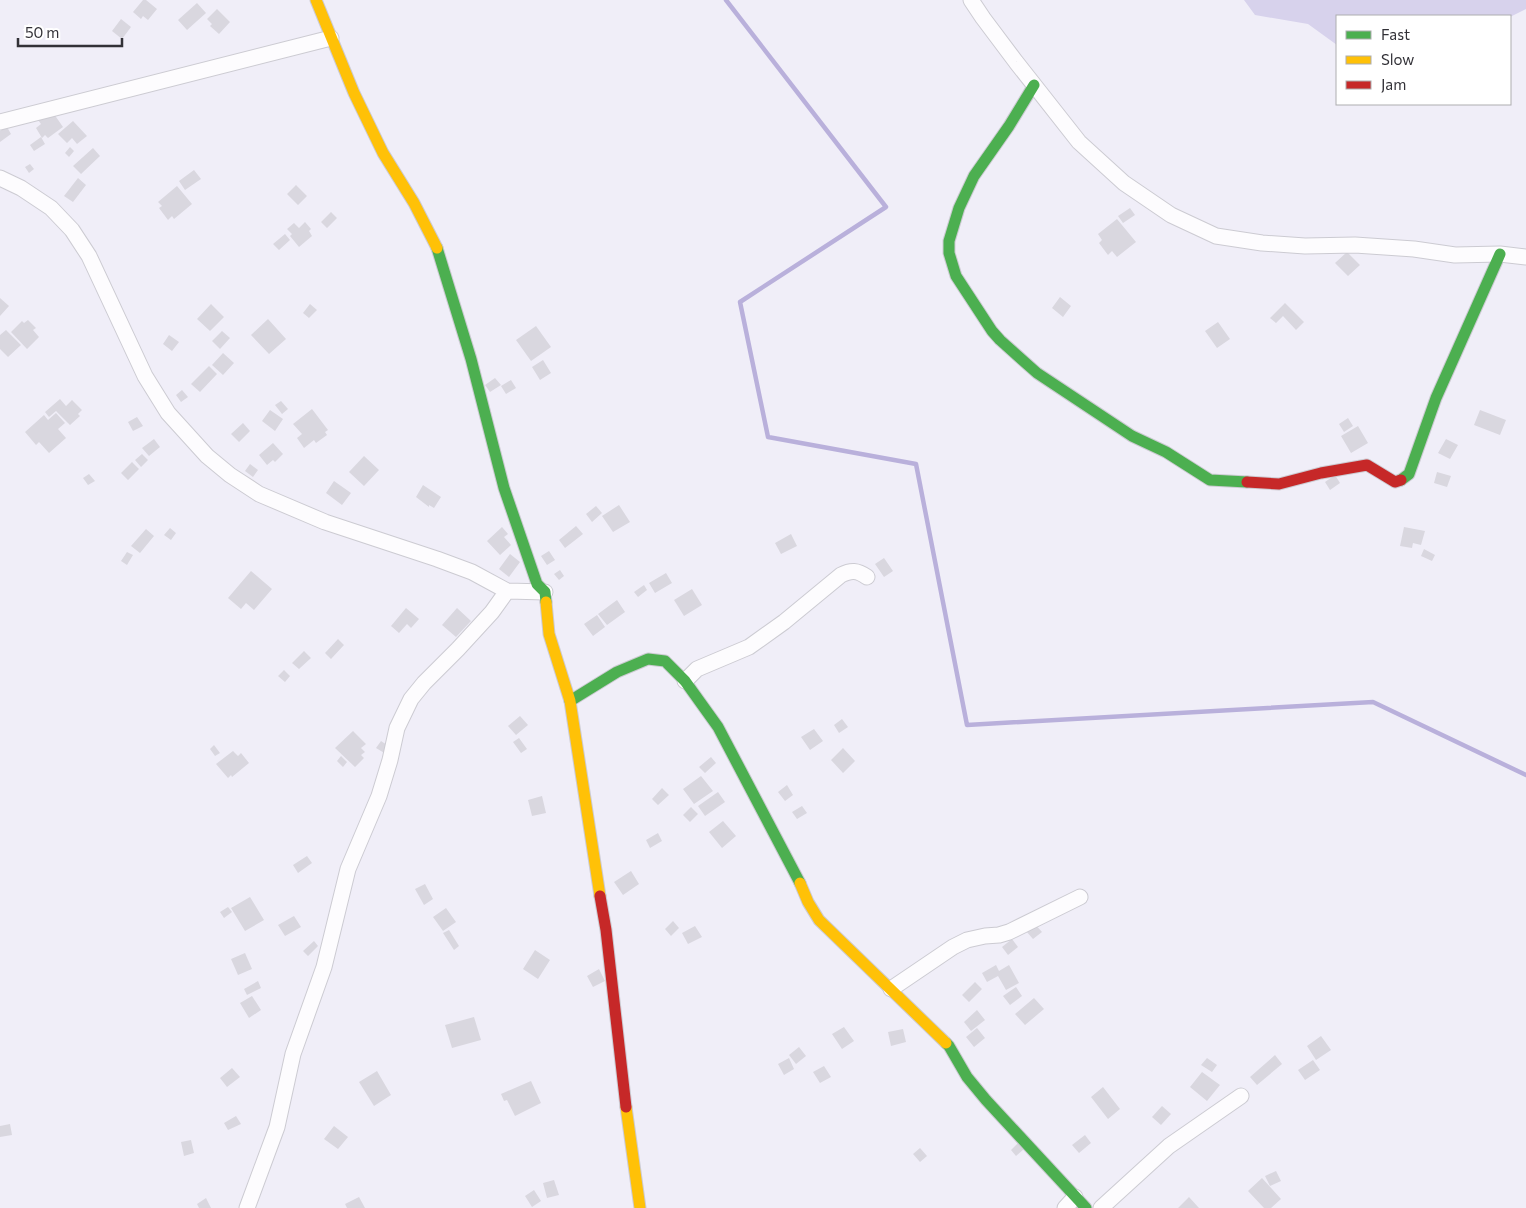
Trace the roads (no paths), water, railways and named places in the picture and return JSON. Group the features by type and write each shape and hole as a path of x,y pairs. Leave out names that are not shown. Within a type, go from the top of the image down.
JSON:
{"street":[{"path":"316,0 354,93 383,152 414,203 438,250 471,359 504,488 537,584 545,592 549,634 570,701 606,930 630,1142 640,1208"},
{"path":"972,0 983,18 1079,142 1124,183 1171,215 1216,236 1262,244 1404,248 1455,255 1500,254 1526,256"},
{"path":"0,122 331,38"},
{"path":"1034,85 1009,126 974,176 959,208 949,241 949,253 956,276 992,331 1037,373 1132,436 1166,452 1210,480 1279,484 1321,473 1367,465 1395,482 1404,479 1414,464 1436,398 1500,254"},
{"path":"0,178 21,188 51,208 72,230 89,256 145,376 168,413 207,456 230,475 259,494 325,522 472,572 507,591 545,592"},
{"path":"685,681 696,669 749,646 784,622 841,575 849,571 860,572 867,577"},
{"path":"247,1208 277,1127 293,1054 324,967 348,869 379,796 397,728 411,699 492,612 507,591"},
{"path":"570,701 617,672 648,659 665,661 685,681 718,727 819,920 949,1046 967,1078 1070,1202 1086,1208"},
{"path":"891,989 960,943 984,936 1009,932 1080,897"},
{"path":"1101,1208 1169,1146 1241,1096"}],"waterway":[{"path":"726,0 886,207 740,302 768,437 916,464 967,725 1373,702 1526,775"}]}
